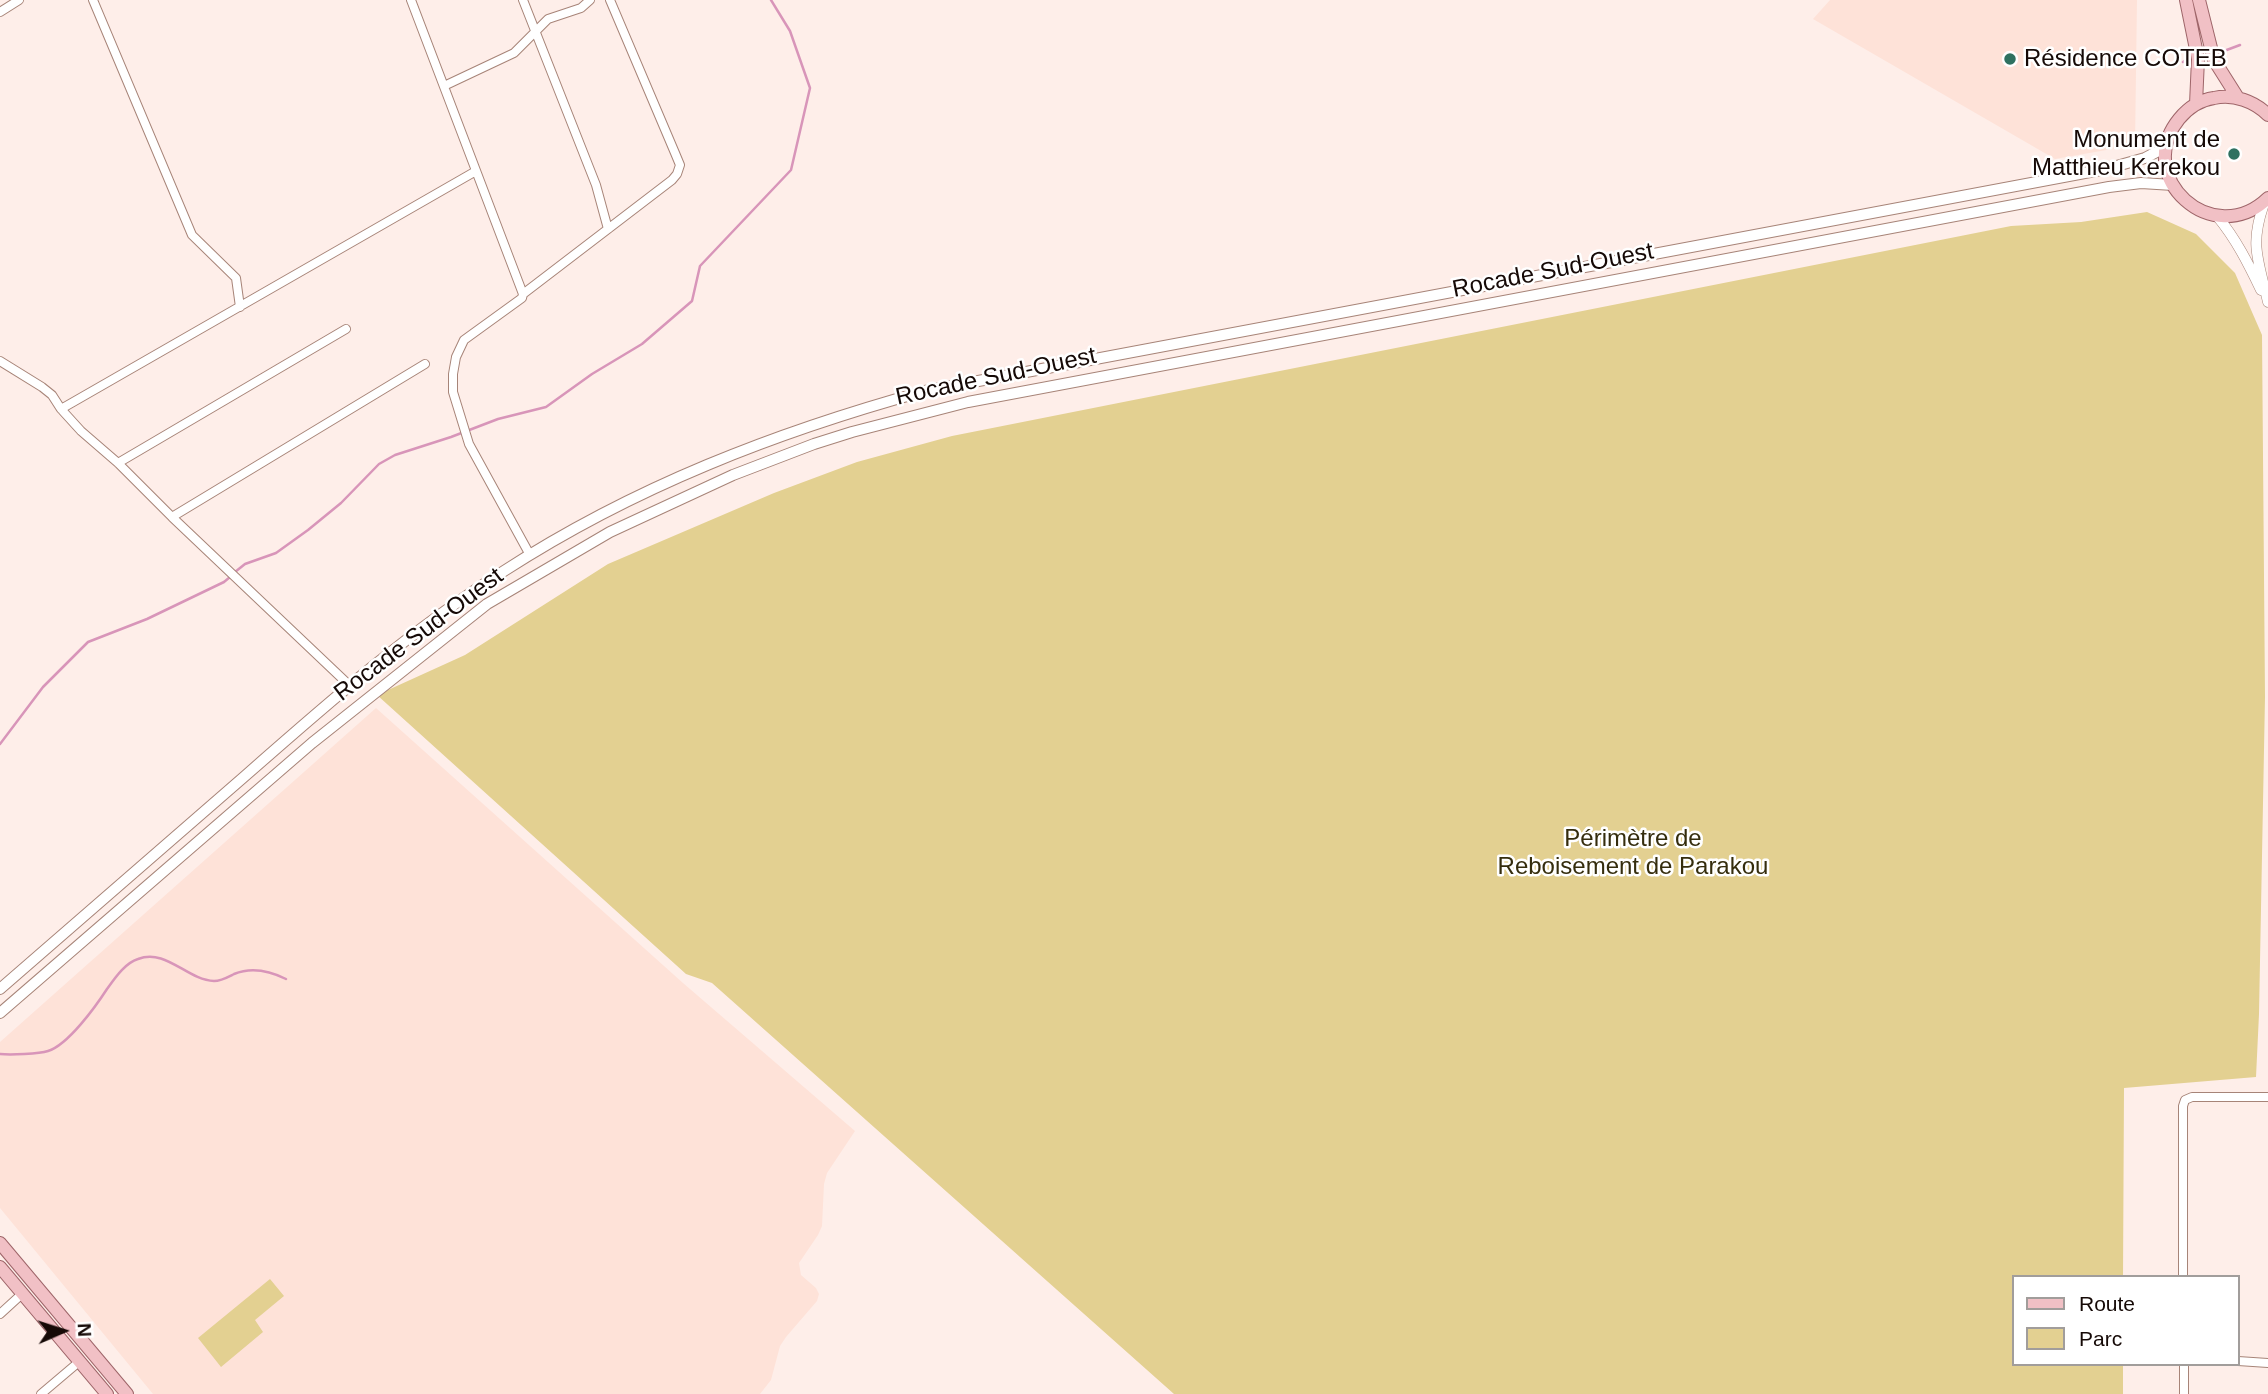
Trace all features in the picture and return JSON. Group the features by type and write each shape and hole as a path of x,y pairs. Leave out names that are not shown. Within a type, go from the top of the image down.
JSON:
{"main road":[{"path":"2186,0 2198,60 2196,104"},
{"path":"2199,0 2214,60 2238,98"},
{"path":"2267,199 2243,214 2217,216 2195,208 2182,198 2173,185 2166,163 2166,147 2176,122 2196,104 2216,97 2238,98 2268,115"},
{"name":"Rocade Sud-Ouest","path":"0,989 349,685 468,595 530,555 630,499 745,448 834,417 925,391 2106,169 2145,158 2166,147"},
{"name":"Rocade Sud-Ouest","path":"0,1013 312,743 487,604 642,516 791,452 892,420 968,402 2109,187 2141,183 2173,185"},
{"path":"0,1243 127,1394"},
{"path":"0,1267 107,1394"}],"street":[{"path":"0,12 19,0"},
{"path":"93,0 192,235 236,278 240,307"},
{"path":"411,0 523,294"},
{"path":"523,0 596,185 608,229"},
{"path":"444,86 514,52 548,19 581,8 590,0"},
{"path":"530,555 469,444 453,392 453,374 456,357 464,340 522,298 523,294 677,174 680,165 610,0"},
{"path":"61,409 476,171"},
{"path":"2267,199 2256,228 2256,242 2257,259 2268,303"},
{"path":"2217,216 2241,250 2268,303"},
{"path":"118,463 346,329"},
{"path":"0,362 51,395 81,431 118,463 349,685"},
{"path":"172,517 425,364"},
{"path":"2183,1275 2185,1100 2192,1097 2268,1097"},
{"path":"0,1314 23,1293"},
{"path":"2240,1361 2268,1363"},
{"path":"41,1394 80,1362"},
{"path":"2183,1366 2184,1394"}],"shaded area":[{"name":"Résidence COTEB","path":"1830,0 2137,0 2135,145 2055,159 1813,19"},
{"path":"376,708 683,983 855,1131 827,1173 822,1226 799,1263 801,1275 819,1294 817,1301 780,1346 771,1380 760,1394 153,1394 0,1208 0,1042"}],"green space":[{"name":"Périmètre de Reboisement de Parakou","path":"2147,212 2196,234 2235,273 2262,335 2265,697 2256,1077 2124,1088 2123,1275 2012,1275 2012,1366 2123,1366 2123,1394 1174,1394 712,983 686,974 377,695 465,655 608,564 774,493 857,462 952,436 2011,226 2081,222"},
{"path":"270,1279 284,1296 255,1320 263,1332 221,1367 198,1338"}],"waterway":[{"path":"235,572 245,564 276,553 308,530 341,503 379,464 395,455 498,419 546,407 592,374 642,344 692,301 700,266 791,170 810,88 790,31 771,0"},
{"path":"2224,51 2240,45"},
{"path":"2183,62 2187,59"},
{"path":"0,744 43,687 88,642 147,619 230,577"},
{"path":"0,1054 38,1053 56,1047 81,1024 121,971 138,959 158,958 195,976 214,981 254,970 286,979"}],"place":[{"name":"Résidence COTEB","path":"2010,59"},
{"name":"Monument de Matthieu Kerekou","path":"2234,154"}]}
